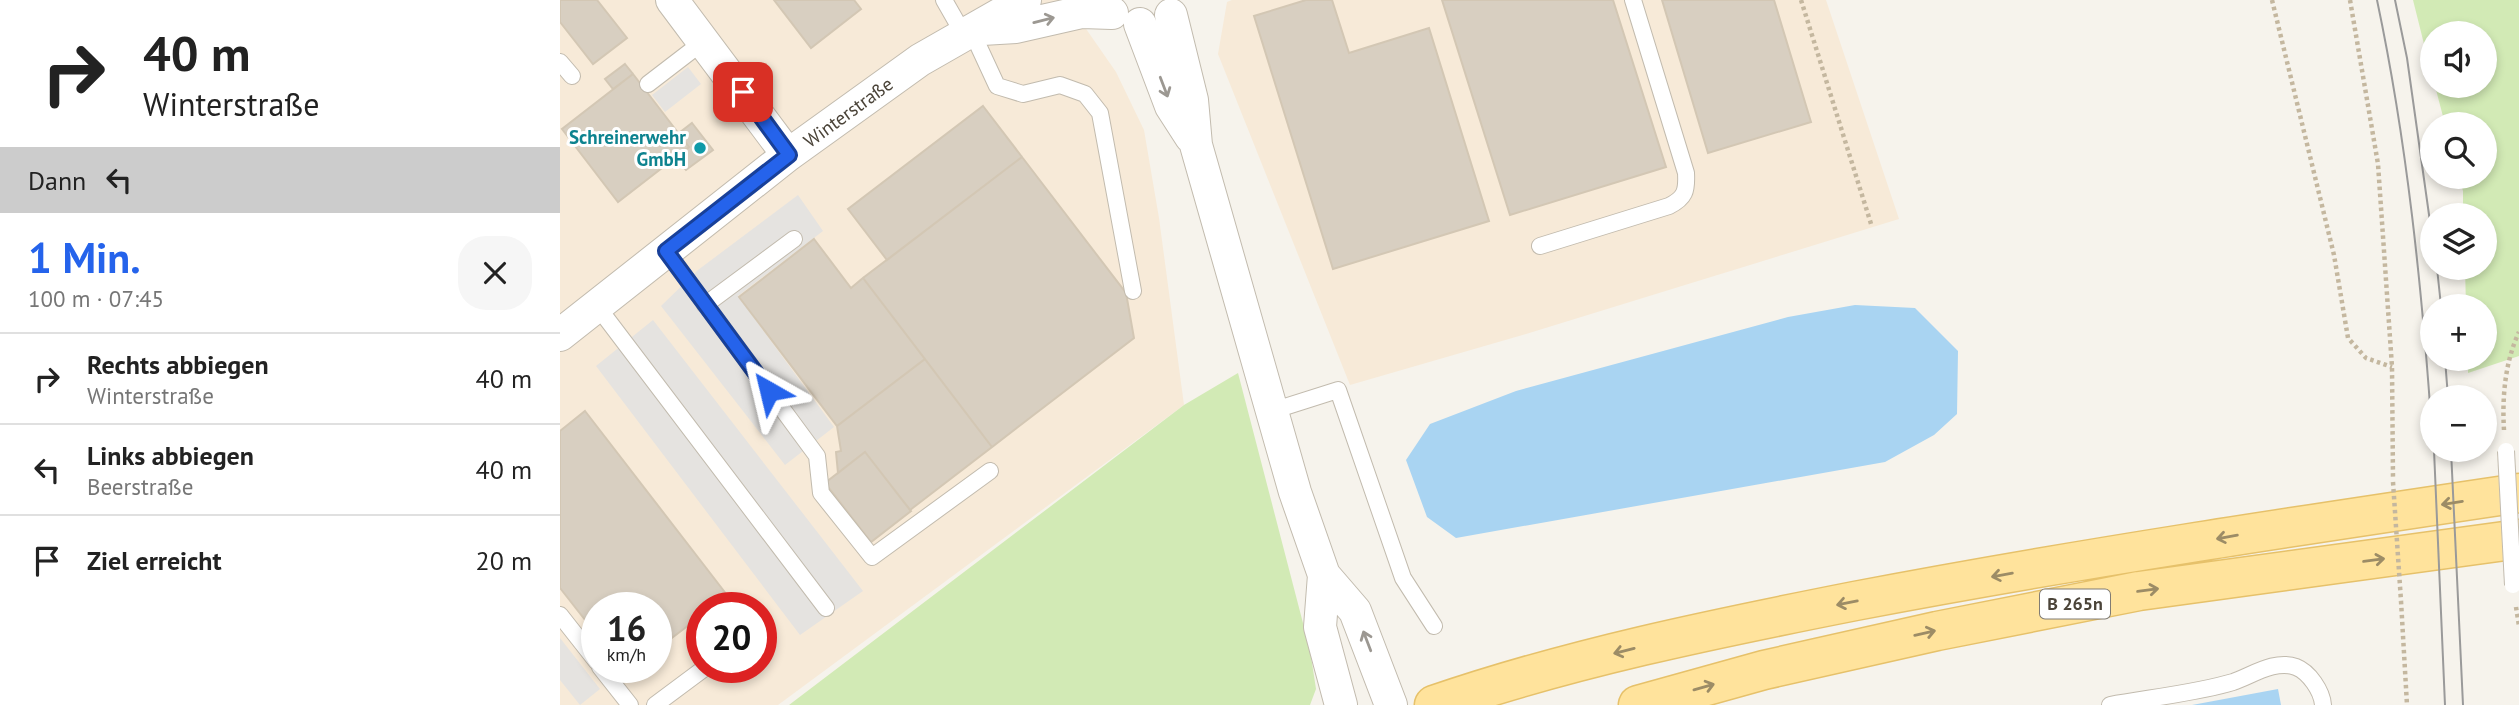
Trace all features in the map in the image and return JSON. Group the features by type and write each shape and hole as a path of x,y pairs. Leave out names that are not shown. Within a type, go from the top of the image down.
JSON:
{"main road":[{"name":"B 265n","path":"1434,705 1507,681 1710,630 1938,585 2221,538 2519,493"},
{"name":"B 265n","path":"1638,705 1764,670 1937,631 2139,591 2519,539"}],"street":[{"path":"672,0 789,155"},
{"name":"Winterstraße","path":"560,335 789,155 920,60 1025,0"},
{"path":"1177,7 1192,100 1196,145 1295,492 1324,575 1355,611 1391,705"},
{"name":"Winterstraße","path":"971,32 1016,27 1082,12 1118,12 1156,22 1177,7"},
{"path":"1118,12 1196,145"},
{"path":"1324,575 1320,627 1340,705"}],"lane":[{"path":"944,0 971,32 998,86 1023,94 1060,85 1085,94 1100,113 1133,290"},
{"path":"1540,246 1669,206 1681,201 1687,190 1686,173 1633,0"},
{"path":"648,84 704,41"},
{"path":"560,62 572,76"},
{"path":"705,304 794,239"},
{"path":"666,251 817,456 821,493 872,557 990,471"},
{"path":"597,306 826,608"},
{"path":"1272,411 1338,390 1403,578 1434,626"},
{"path":"2506,451 2513,585"},
{"path":"560,615 581,642"},
{"path":"2110,705 2234,681 2265,667 2295,666 2311,678 2323,697 2323,705"},
{"path":"655,705 686,682"},
{"path":"613,683 630,705"}],"path":[{"path":"1801,0 1872,227"},
{"path":"2272,0 2334,256 2348,338 2367,358 2392,367"},
{"path":"2350,0 2378,164 2392,367 2393,482 2407,705"},
{"path":"2506,451 2502,399 2512,346 2519,332"}],"shaded area":[{"path":"560,0 1066,0 1116,72 1144,130 1159,218 1184,405 778,705 560,705"},
{"path":"1826,0 1899,219 1526,334 1350,385 1218,54 1227,2"},
{"path":"688,67 701,84 665,112 652,95"},
{"path":"798,195 823,231 738,296 834,427 785,465 661,306 698,270"},
{"path":"653,320 863,591 800,635 777,605 777,592 767,592 596,366"},
{"path":"560,638 581,665 581,683 595,683 600,689 580,705 560,680"}],"green space":[{"path":"2413,0 2519,0 2519,356 2497,363 2497,294 2466,294 2465,280 2497,280 2497,203 2463,203 2462,189 2497,189 2497,112 2442,112 2438,98 2497,98 2497,21 2420,21 2420,28"},
{"path":"1238,373 1310,650 1316,689 1310,705 789,705 1184,405"}],"water":[{"path":"1855,305 1915,308 1958,351 1957,414 1934,435 1885,462 1456,538 1427,517 1406,460 1430,424 1516,391 1788,317"},
{"path":"2278,689 2281,705 2192,705"}],"building":[{"path":"560,0 597,0 627,38 593,64 560,22"},
{"path":"774,0 854,0 861,9 811,48"},
{"path":"1306,0 1332,0 1349,53 1429,28 1489,221 1333,269 1254,16"},
{"path":"1442,0 1613,0 1666,167 1510,215"},
{"path":"1662,0 1774,0 1811,122 1708,153"},
{"path":"625,64 633,74 613,89 605,79"},
{"path":"633,74 689,147 618,202 562,129"},
{"path":"983,106 1022,157 887,260 848,209"},
{"name":"Schreinerwehr GmbH","path":"692,123 713,150 686,170 676,158 689,147 679,133"},
{"path":"1022,157 1126,293 1134,338 992,447 863,278"},
{"path":"814,239 851,288 863,278 925,359 837,426 739,297"},
{"path":"925,359 992,447 910,510 865,452 838,473 836,452 841,451 837,426"},
{"path":"585,411 725,592 686,592 686,627 672,638 672,592 581,592 581,615 560,588 560,431"},
{"path":"865,452 911,511 871,542 825,483"}],"tram line":[{"path":"2377,0 2405,161 2428,385"},
{"path":"2395,0 2407,58 2427,203"},
{"path":"2438,280 2440,294"},
{"path":"2446,371 2447,385"},
{"path":"2435,462 2445,705"},
{"path":"2452,462 2463,705"}],"place":[{"name":"Schreinerwehr GmbH","path":"700,148"}],"route":[{"path":"743,92 789,155 666,251 769,391"}]}
